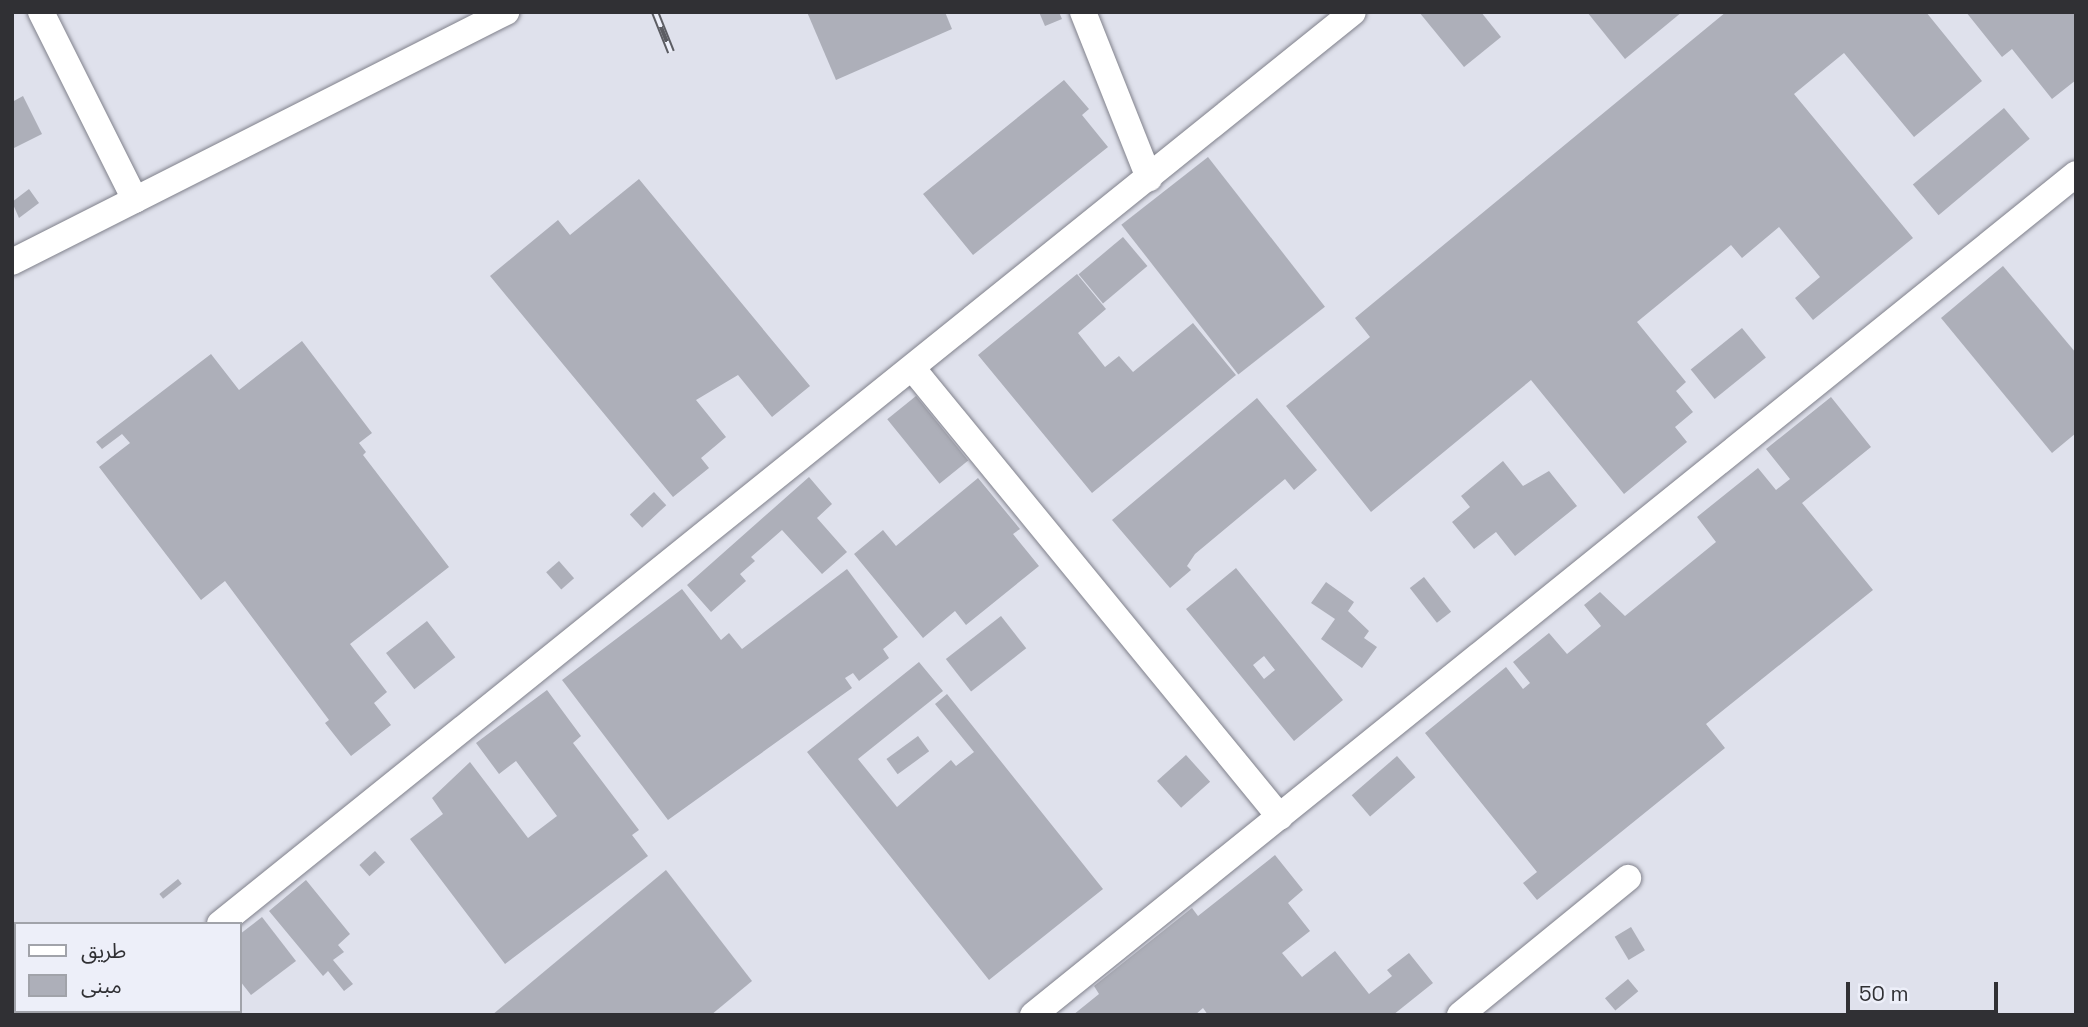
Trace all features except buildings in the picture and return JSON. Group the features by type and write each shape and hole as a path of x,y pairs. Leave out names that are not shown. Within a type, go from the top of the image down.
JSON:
{"street":[{"path":"40,12 135,200"},
{"path":"12,262 506,12"},
{"path":"1083,12 1149,178"},
{"path":"222,922 913,369 1353,12"},
{"path":"1033,1015 2076,174"},
{"path":"913,369 1280,817"},
{"path":"1460,1015 1628,878"}],"railway":[{"path":"655,12 671,52"}]}
